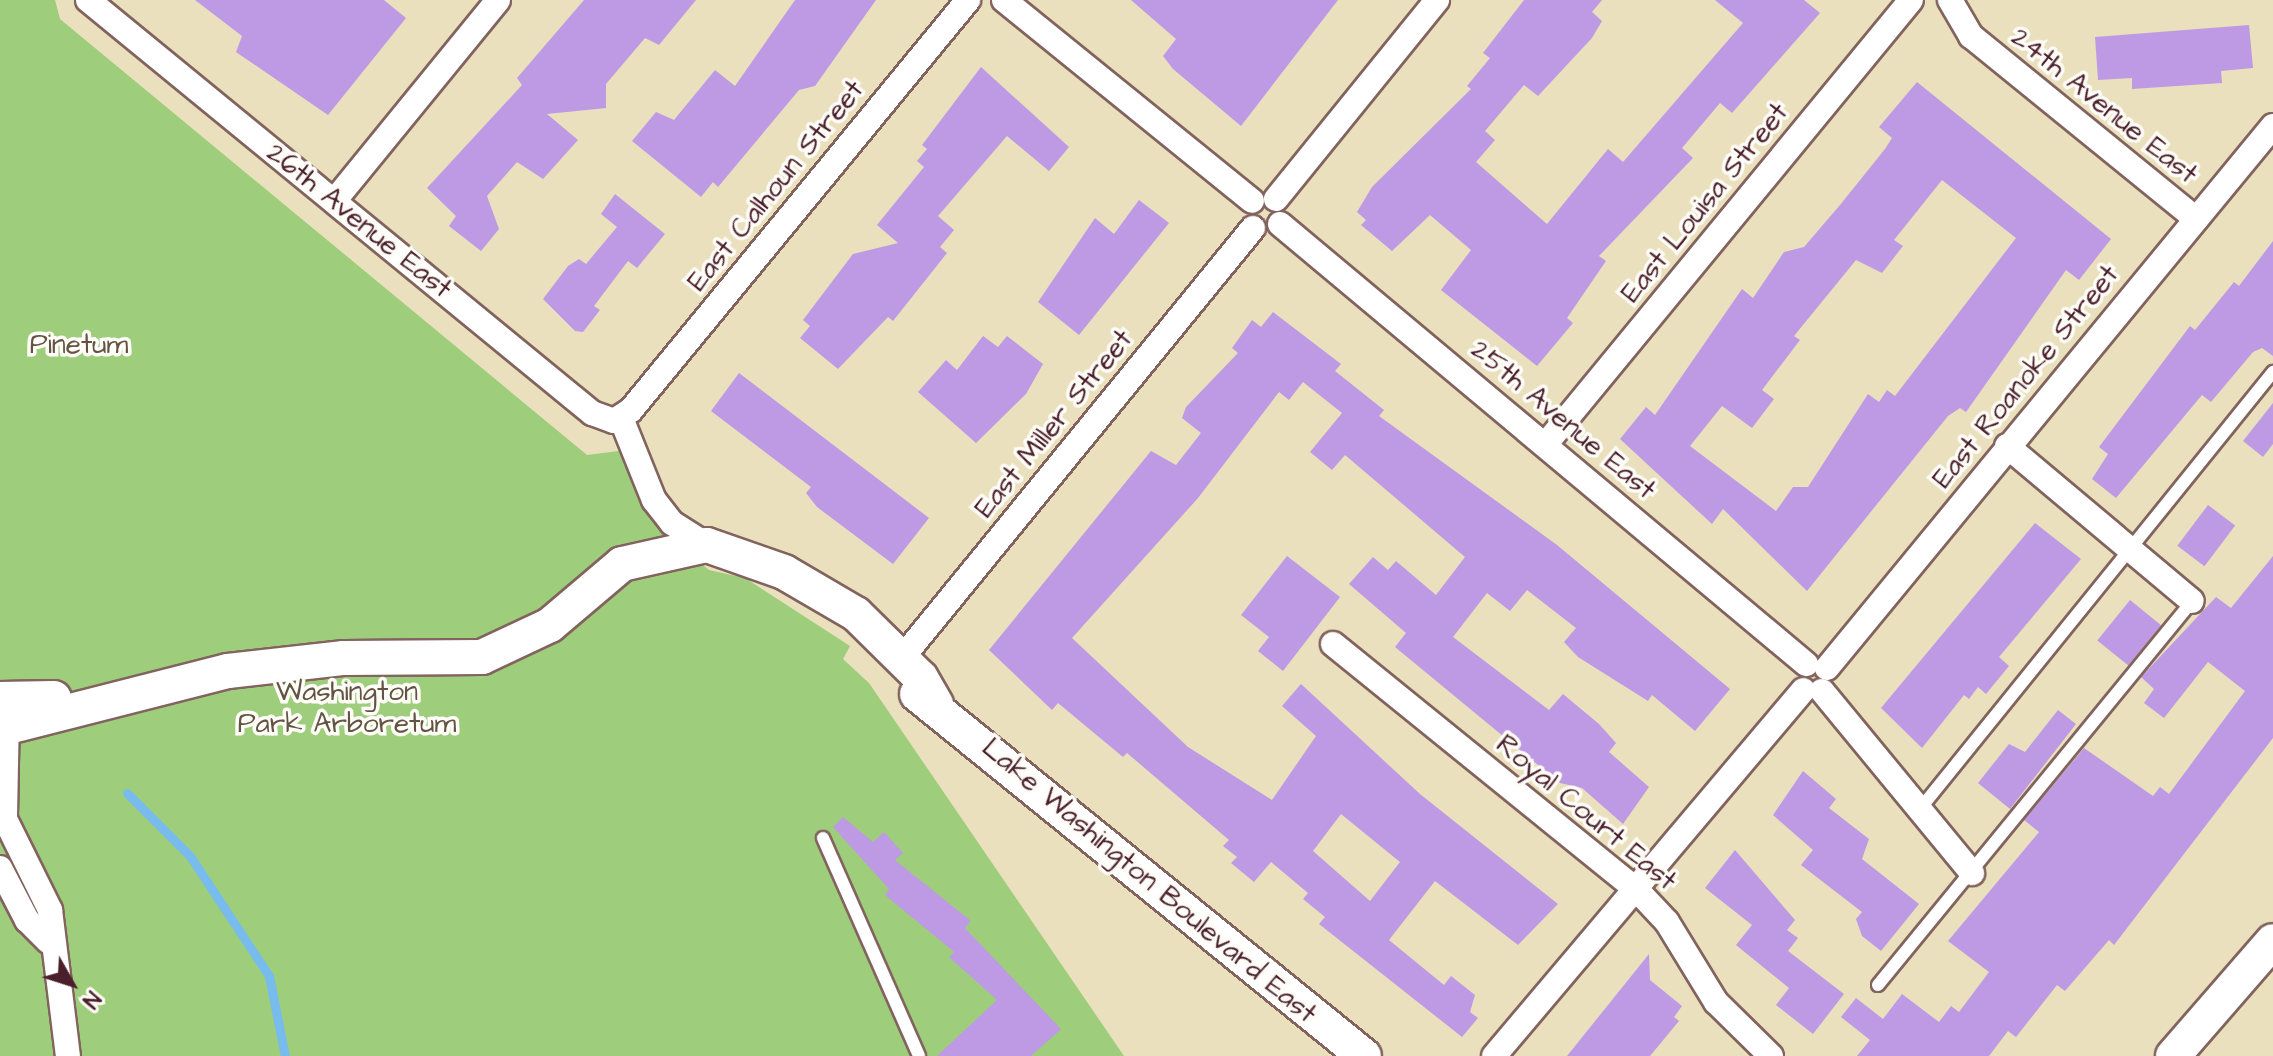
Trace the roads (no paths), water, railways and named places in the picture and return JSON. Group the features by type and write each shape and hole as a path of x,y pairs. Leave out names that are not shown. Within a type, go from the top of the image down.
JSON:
{"main road":[{"path":"4,723 92,725 121,698 228,671 344,658 482,657 550,625 622,564 707,545 784,572 827,602 856,614 902,658"},
{"name":"Lake Washington Boulevard East","path":"827,602 911,691 936,704 1364,1056"},
{"name":"Lake Washington Boulevard East","path":"902,658 936,704"},
{"path":"2173,1056 2273,941"}],"street":[{"path":"335,200 498,0"},
{"name":"East Calhoun Street","path":"626,414 968,0"},
{"path":"977,0 990,0"},
{"path":"1004,0 1264,200 1284,212 1280,224 1267,232 1253,228 1247,216 1264,200 1437,0"},
{"name":"East Louisa Street","path":"1545,445 1911,0"},
{"name":"24th Avenue East","path":"1950,0 1971,36 2196,219"},
{"name":"26th Avenue East","path":"95,6 592,413 626,414"},
{"name":"East Roanoke Street","path":"1494,1056 1814,678 2273,126"},
{"name":"25th Avenue East","path":"1280,224 1545,445 1814,678 1972,873"},
{"name":"East Miller Street","path":"902,658 1253,228"},
{"path":"626,414 654,500 672,523 707,545"},
{"path":"2007,446 2192,601"},
{"name":"Royal Court East","path":"1333,644 1636,889 1667,922 1716,1002 1771,1056"},
{"path":"4,723 5,819 50,910 48,941 65,1002 68,1056"},
{"path":"0,868 27,920 48,941"}],"lane":[{"path":"1920,809 2273,372"},
{"path":"1878,985 2192,601"},
{"path":"823,838 919,1056"}],"waterway":[{"path":"127,793 190,856 269,976 285,1056"}],"park label":[{"name":"Pinetum","path":"79,345"},
{"name":"Washington Park Arboretum","path":"347,708"}]}
